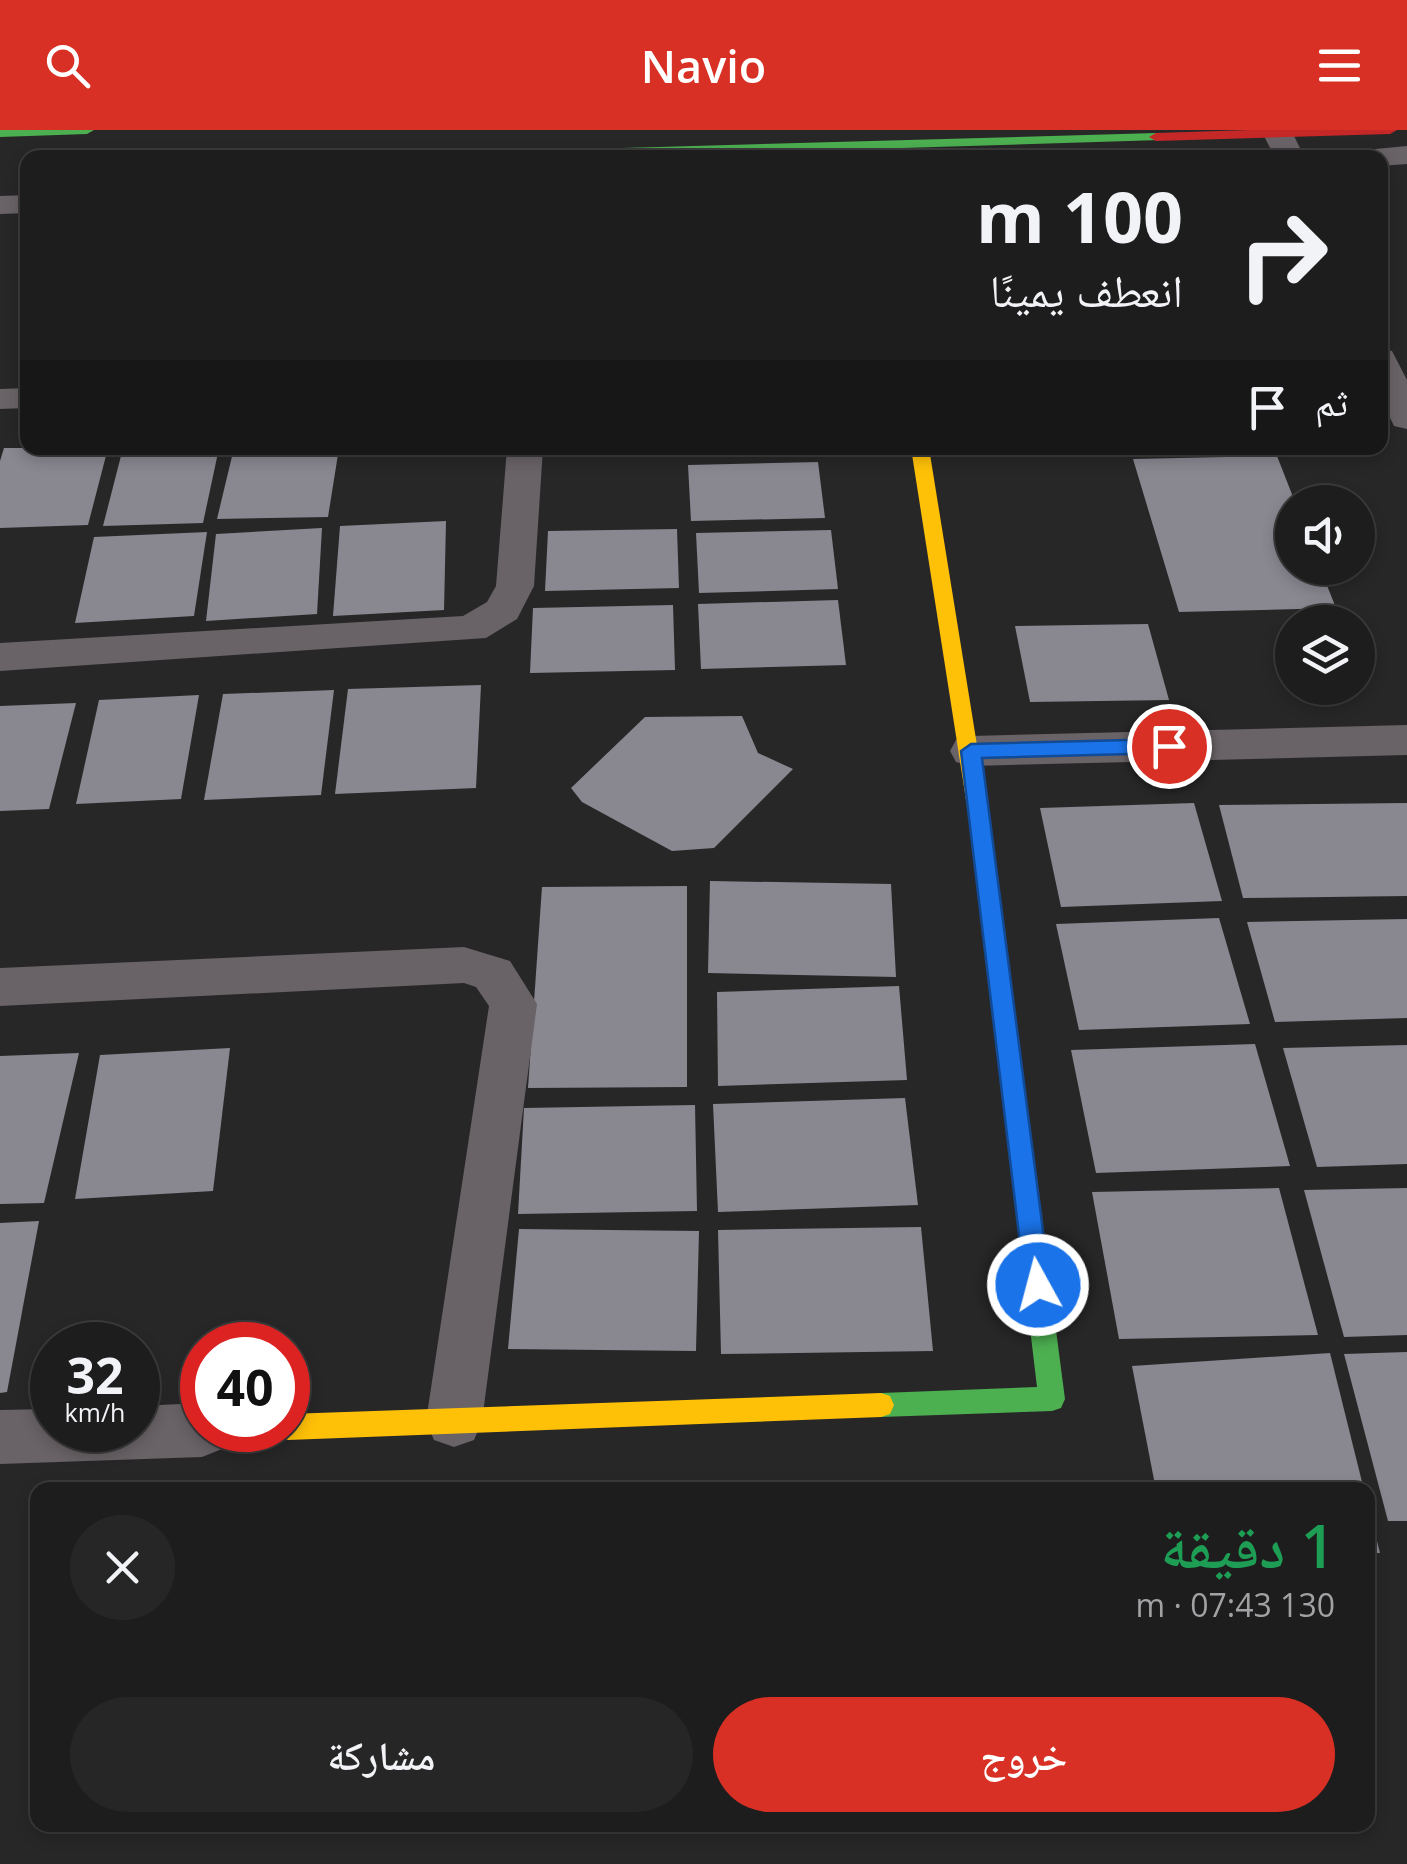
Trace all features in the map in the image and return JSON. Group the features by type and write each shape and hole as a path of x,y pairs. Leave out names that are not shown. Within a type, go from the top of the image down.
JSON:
{"street":[{"path":"0,132 87,130"},
{"path":"821,150 1282,141 1390,130"},
{"path":"1388,376 1407,418"},
{"path":"0,657 472,628 503,610 515,586 524,455"},
{"path":"310,1425 1052,1399 971,751 921,455"},
{"path":"971,751 1407,740"},
{"path":"0,987 464,964 494,974 513,1004 454,1420"},
{"path":"0,1437 180,1431"}],"building":[{"path":"4,448 20,448 20,455 106,455 88,525 0,528 0,461"},
{"path":"121,455 218,455 203,523 103,526"},
{"path":"232,455 338,455 328,517 217,519"},
{"path":"1277,456 1288,485 1275,485 1275,585 1327,585 1335,605 1179,612 1133,459"},
{"path":"818,462 825,518 691,521 688,465"},
{"path":"446,521 444,610 333,616 340,526"},
{"path":"322,528 317,614 206,621 216,534"},
{"path":"677,529 679,588 545,591 548,531"},
{"path":"831,530 838,589 699,593 696,533"},
{"path":"207,532 194,616 75,623 94,537"},
{"path":"838,600 846,665 701,669 698,604"},
{"path":"673,605 675,670 530,673 533,608"},
{"path":"1148,624 1169,700 1030,702 1015,626"},
{"path":"481,685 476,788 335,794 348,689"},
{"path":"334,690 321,795 204,800 223,694"},
{"path":"199,695 181,799 76,804 99,700"},
{"path":"76,703 49,809 0,811 0,706"},
{"path":"742,716 758,753 793,769 714,848 672,851 582,802 571,788 645,717"},
{"path":"1194,803 1222,901 1061,907 1040,808"},
{"path":"1407,803 1407,896 1243,898 1219,805"},
{"path":"710,881 891,884 896,977 708,973"},
{"path":"687,886 687,1087 528,1088 542,887"},
{"path":"1219,918 1250,1024 1079,1030 1056,924"},
{"path":"1407,919 1407,1018 1275,1022 1247,922"},
{"path":"899,986 907,1080 718,1086 717,992"},
{"path":"1255,1044 1290,1166 1096,1173 1071,1050"},
{"path":"1407,1045 1407,1164 1317,1167 1283,1048"},
{"path":"230,1048 213,1191 75,1199 100,1055"},
{"path":"79,1053 44,1203 0,1204 0,1056"},
{"path":"905,1098 918,1205 718,1212 713,1104"},
{"path":"695,1105 697,1211 518,1214 524,1108"},
{"path":"1279,1188 1318,1335 1119,1339 1092,1192"},
{"path":"1407,1188 1407,1335 1344,1337 1304,1190"},
{"path":"39,1221 7,1392 0,1393 0,1223"},
{"path":"921,1227 933,1351 721,1354 718,1230"},
{"path":"519,1229 699,1231 696,1351 508,1349"},
{"path":"1407,1352 1407,1521 1388,1521 1344,1354"},
{"path":"1330,1353 1362,1482 1154,1482 1132,1366"}],"traffic: fast":[{"path":"0,133 87,130"},
{"path":"695,150 1156,137"},
{"path":"881,1405 1052,1399 981,832"}],"traffic: slow":[{"path":"921,455 981,832"},
{"path":"310,1426 881,1405"}],"traffic: jam":[{"path":"1156,137 1390,130"}],"route":[{"path":"1038,1285 971,751 1169,746"}]}
